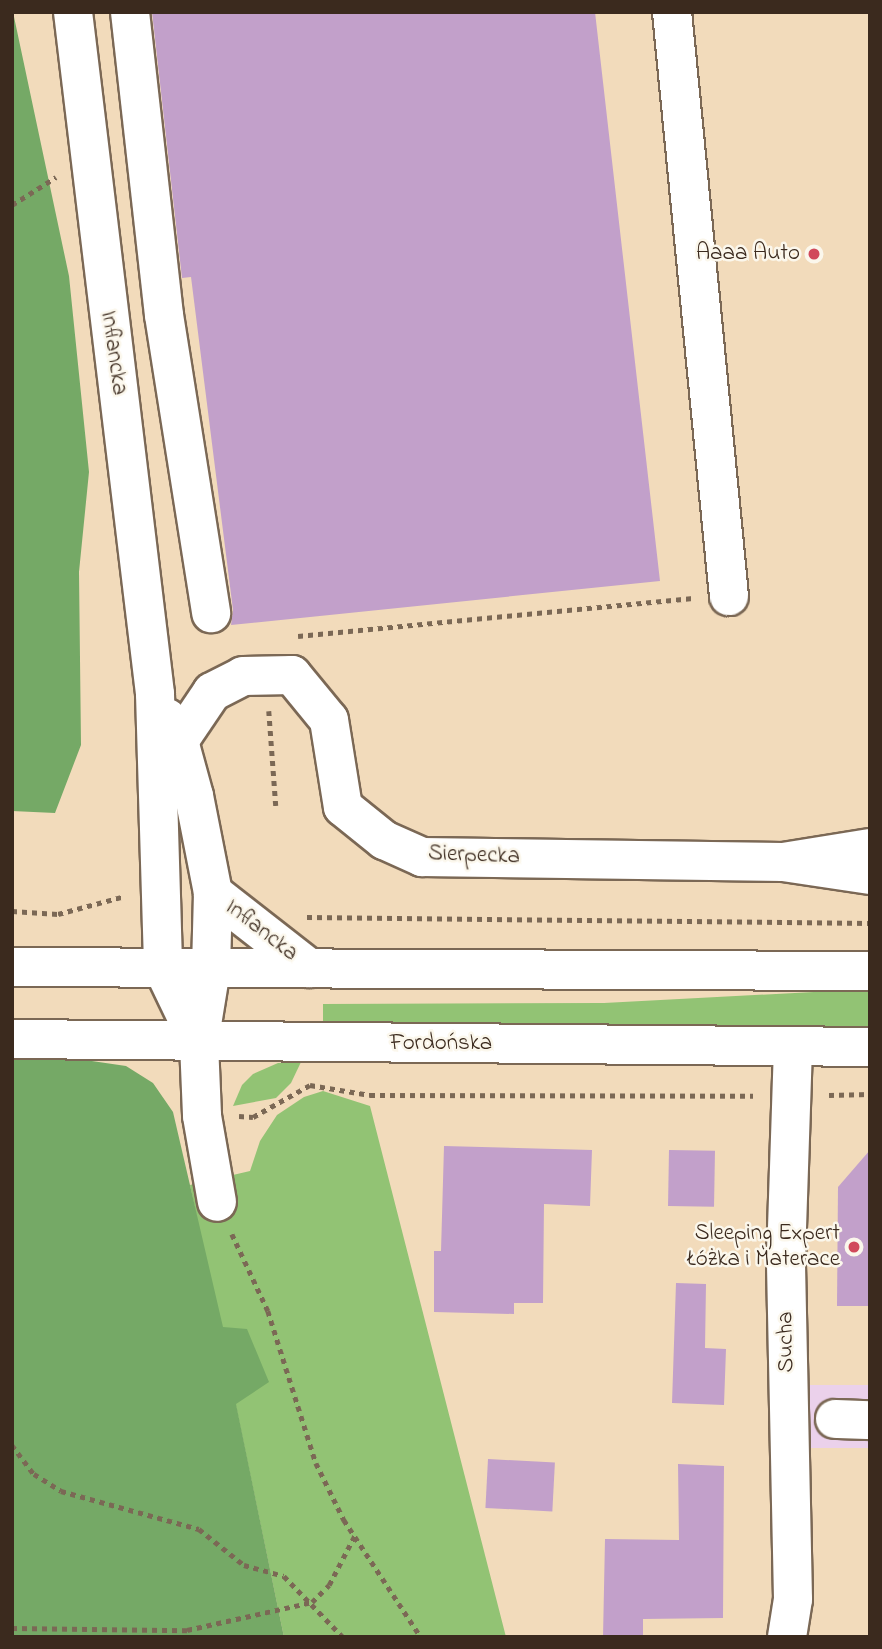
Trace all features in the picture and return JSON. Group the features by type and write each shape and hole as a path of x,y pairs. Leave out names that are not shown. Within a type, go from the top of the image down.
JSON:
{"street":[{"name":"Inflancka","path":"73,12 89,171 155,694 163,968"},
{"path":"130,12 163,305 211,612"},
{"path":"672,12 729,596"},
{"path":"107,314 163,305"},
{"path":"138,545 199,533"},
{"path":"180,741 212,692 243,676 266,673"},
{"name":"Sierpecka","path":"266,673 292,676 330,720 343,807 384,840 422,857 783,862"},
{"name":"Inflancka","path":"155,694 180,741 204,836 213,893 211,969 199,1043"},
{"path":"783,862 870,848"},
{"path":"783,862 870,875"},
{"name":"Inflancka","path":"213,893 309,968"},
{"path":"12,967 870,971"},
{"path":"163,968 199,1043 202,1116 216,1202"},
{"name":"Fordońska","path":"12,1039 199,1043 870,1047"},
{"name":"Sucha","path":"787,1637 793,1599 786,1258 793,1046"}],"path":[{"path":"12,205 59,175 89,171"},
{"path":"290,637 729,596"},
{"path":"266,673 276,806"},
{"path":"309,918 870,923"},
{"path":"202,1116 253,1116 310,1085 370,1095 870,1094"},
{"path":"216,1202 268,1311 316,1463 355,1535 421,1637"},
{"path":"12,1444 34,1474 61,1491 199,1529 244,1565 284,1576 343,1637"},
{"path":"12,1628 187,1630 312,1602 329,1585 355,1535"}],"shaded area":[{"path":"805,1385 870,1385 870,1448 805,1448"}],"green space":[{"path":"13,12 69,276 89,472 79,572 81,745 55,813 12,811"},
{"path":"870,989 870,1032 323,1022 323,1004 604,1003"},
{"path":"12,1059 85,1060 126,1066 153,1083 173,1112 223,1327 247,1329 269,1382 236,1404 284,1637 12,1637"},
{"path":"301,1062 291,1083 276,1098 233,1106 242,1085 253,1074 278,1063"},
{"path":"323,1091 370,1106 506,1637 284,1637 190,1185 250,1171 260,1141 277,1115 304,1097"}],"building":[{"path":"152,12 595,12 660,581 231,625 233,610 191,277 182,278"},
{"path":"444,1146 592,1150 590,1206 544,1204 543,1303 514,1303 514,1314 434,1312 434,1251 441,1251"},
{"path":"669,1150 715,1151 714,1207 668,1206"},
{"name":"Sleeping Expert Łóżka i Materace","path":"870,1150 870,1306 837,1306 838,1187"},
{"path":"676,1283 706,1284 705,1348 726,1349 724,1405 672,1403"},
{"path":"488,1459 555,1463 552,1511 485,1508"},
{"path":"678,1464 724,1466 723,1618 643,1619 643,1637 603,1637 605,1539 679,1540"}],"place":[{"name":"Aaaa Auto","path":"814,254"},
{"name":"Sleeping Expert Łóżka i Materace","path":"854,1247"}]}
